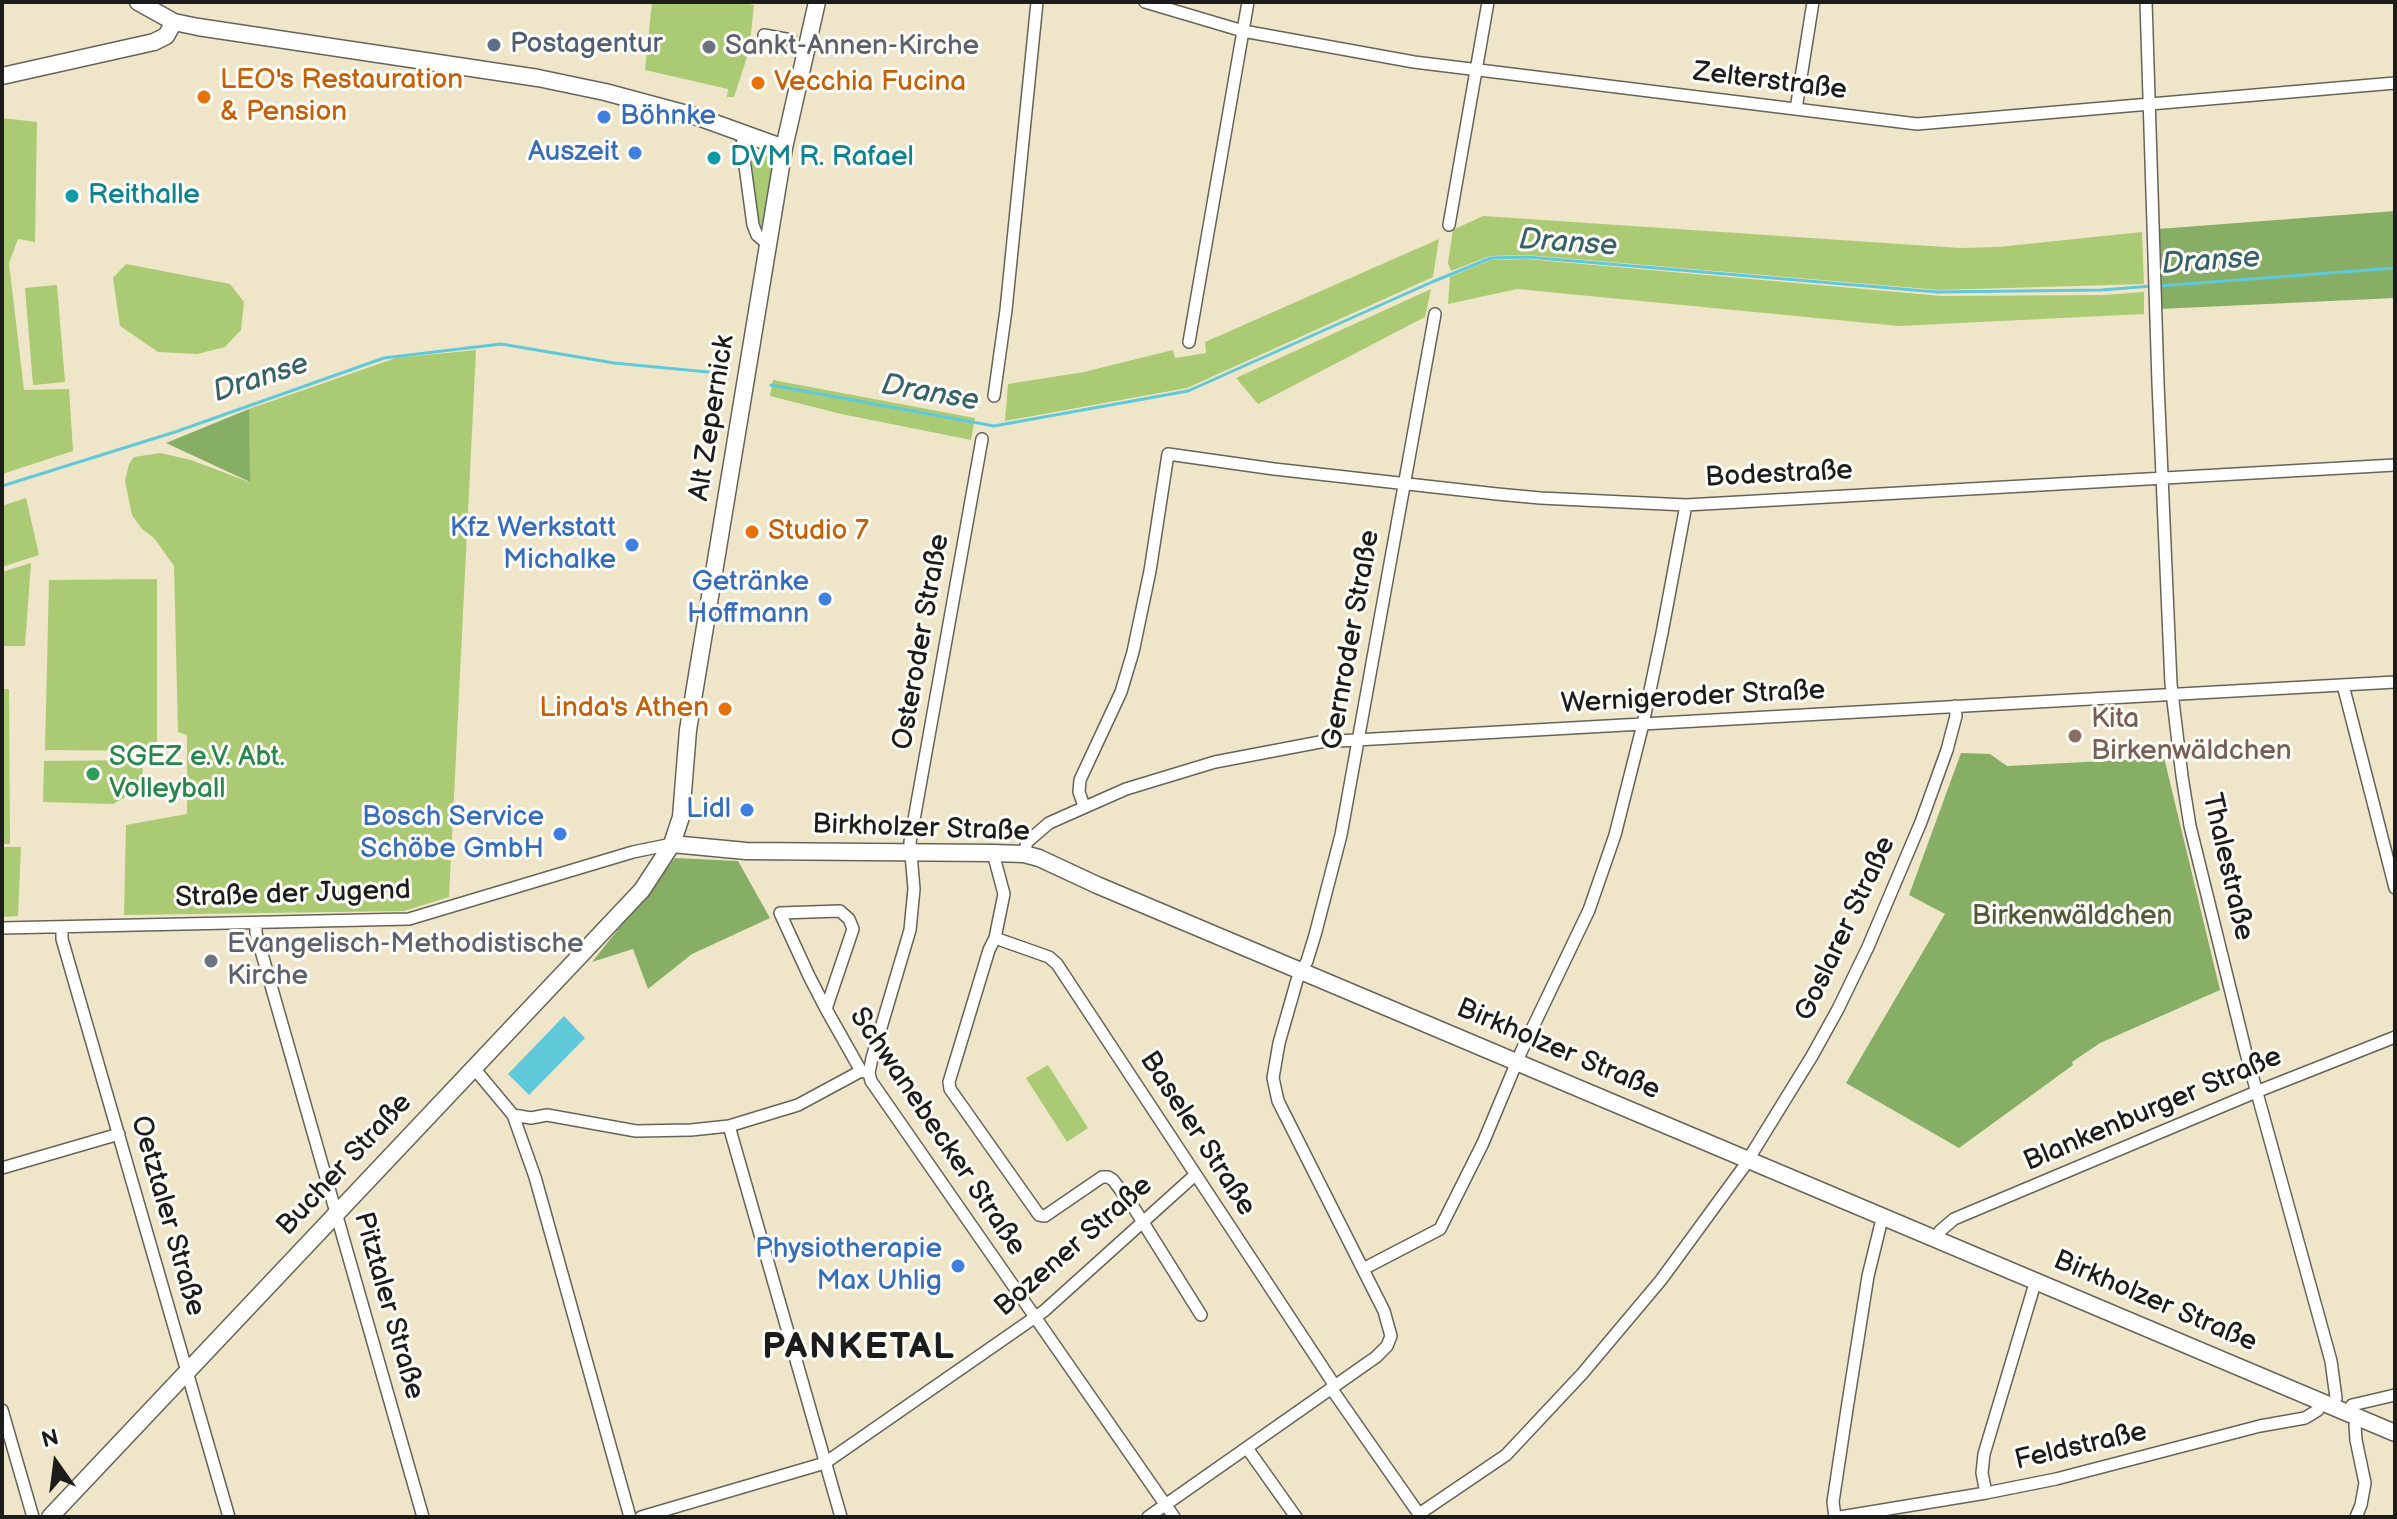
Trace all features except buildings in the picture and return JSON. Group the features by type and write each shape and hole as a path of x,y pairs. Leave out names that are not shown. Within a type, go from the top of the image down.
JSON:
{"street":[{"path":"138,2 174,22 556,82 659,105 784,148"},
{"name":"Alt Zepernick","path":"672,844 681,817 688,730 784,148 817,2"},
{"path":"994,396 1006,310 1037,2"},
{"name":"Zelterstraße","path":"1145,2 1243,31 1414,62 1917,124 2395,83"},
{"path":"1189,342 1248,2"},
{"path":"1449,225 1488,2"},
{"path":"1796,109 1813,2"},
{"name":"Thalestraße","path":"2146,2 2172,694 2182,776 2190,826 2256,1092 2331,1361 2336,1398 2355,1425 2365,1483 2356,1517"},
{"path":"2,76 154,42 166,36 174,22"},
{"path":"764,35 791,40"},
{"path":"745,135 742,144 753,225 757,235 769,245"},
{"name":"Gernroder Straße","path":"1333,1387 1387,1346 1391,1336 1389,1323 1284,1113 1275,1089 1274,1065 1297,980 1303,971 1332,873 1359,740 1435,314"},
{"name":"Osteroder Straße","path":"865,1072 910,930 914,889 910,842 982,439"},
{"name":"Bodestraße","path":"1084,806 1079,792 1080,780 1121,692 1133,652 1150,571 1168,454 1403,485 1540,498 1686,505 2395,465"},
{"path":"1363,1269 1440,1229 1483,1143 1517,1061 1589,910 1615,835 1643,724 1686,505"},
{"name":"Wernigeroder Straße","path":"1024,854 1027,842 1035,833 1060,817 1154,779 1215,762 1320,742 2395,682"},
{"path":"2343,685 2395,888"},
{"name":"Goslarer Straße","path":"1420,1515 1502,1458 1603,1351 1661,1280 1749,1159 1838,1009 1878,926 1947,750 1956,716 1955,706"},
{"name":"Birkholzer Straße","path":"672,844 746,851 993,853 1039,858 2395,1433"},
{"name":"Straße der Jugend","path":"2,928 409,919 633,852 672,844"},
{"name":"Bucher Straße","path":"50,1517 642,890 672,844"},
{"path":"993,853 1004,894 995,938 956,1058 950,1089 1039,1215 1045,1216 1102,1177 1113,1180 1201,1315"},
{"name":"Schwanebecker Straße","path":"826,1009 853,929 849,919 840,911 780,913 826,1009 873,1087 1174,1517"},
{"name":"Pitztaler Straße","path":"256,923 256,933 423,1517"},
{"name":"Oetztaler Straße","path":"62,927 62,939 229,1517"},
{"name":"Baseler Straße","path":"995,938 1049,957 1057,964 1420,1515"},
{"name":"Blankenburger Straße","path":"1937,1238 1940,1231 1954,1219 2395,1037"},
{"path":"473,1067 513,1115 535,1177 630,1517"},
{"path":"513,1115 531,1118 547,1115 636,1131 729,1126 798,1105 865,1072"},
{"path":"729,1126 841,1517"},
{"path":"2,1168 119,1134"},
{"name":"Bozener Straße","path":"641,1517 825,1463 1035,1318 1195,1175"},
{"path":"1838,1517 1833,1502 1868,1276 1883,1215"},
{"path":"1986,1493 1982,1473 1984,1454 2036,1280"},
{"path":"1148,1517 1333,1387"},
{"name":"Feldstraße","path":"1838,1517 2056,1479 2260,1426 2305,1418 2318,1410 2341,1409 2395,1395"},
{"path":"2,1410 33,1517"},
{"path":"1247,1448 1296,1517"}],"green space":[{"path":"652,2 737,2 754,5 749,51 734,97 727,97 728,89 645,70"},
{"path":"2,118 37,122 35,242 18,239 9,263 24,390 69,389 73,451 2,474"},
{"path":"751,147 763,151 773,162 764,232 761,233 753,183"},
{"path":"2395,211 2395,298 2160,309 2158,229"},
{"path":"1483,216 1960,248 2142,232 2144,284 1939,290 1527,255 1490,256 1451,271 1448,263 1453,230"},
{"path":"1439,239 1433,277 1187,388 1005,421 1008,384 1084,372 1173,350 1175,358 1206,353 1205,342"},
{"path":"1526,259 1942,296 2144,292 2144,314 1899,326 1517,289 1448,304 1450,277 1491,260"},
{"path":"126,264 230,284 244,302 241,330 225,347 197,354 158,352 120,326 113,278"},
{"path":"57,285 65,382 33,385 25,288"},
{"path":"1431,289 1425,317 1258,404 1236,378"},
{"path":"476,350 449,897 404,911 124,915 126,825 187,814 187,735 178,732 174,566 132,515 125,481 129,464 134,457 160,453 191,460 249,482 249,409 396,358"},
{"path":"773,380 975,418 971,440 841,414 770,396"},
{"path":"249,409 250,482 166,443"},
{"path":"26,498 39,555 2,567 2,506"},
{"path":"31,563 25,646 2,646 2,572"},
{"path":"157,579 157,751 45,750 49,580"},
{"path":"2,689 9,689 10,844 2,844"},
{"name":"Birkenwäldchen","path":"2161,745 2220,990 2100,1043 1959,1148 1846,1083 1945,914 1909,895 1961,753 1990,754 2007,766 2144,759 2144,746"},
{"name":"SGEZ e.V. Abt. Volleyball","path":"143,760 142,787 113,804 43,802 44,761"},
{"path":"2,847 21,847 18,916 2,917"},
{"path":"675,858 738,861 770,918 692,954 648,989 633,949 592,962"},
{"path":"1048,1065 1088,1128 1067,1142 1026,1078"}],"water":[{"path":"564,1016 585,1038 529,1095 508,1074"}],"waterway":[{"name":"Dranse","path":"771,385 994,426 1188,391 1491,258 1527,257 1937,292 2102,290 2152,286"},
{"name":"Dranse","path":"2159,286 2395,268"},
{"name":"Dranse","path":"2,486 175,432 384,358 501,344 614,363 729,374"}],"place":[{"name":"Postagentur","path":"494,45"},
{"name":"Sankt-Annen-Kirche","path":"709,47"},
{"name":"Vecchia Fucina","path":"758,83"},
{"name":"LEO's Restauration & Pension","path":"204,97"},
{"name":"Böhnke","path":"604,117"},
{"name":"Auszeit","path":"635,153"},
{"name":"DVM R. Rafael","path":"714,158"},
{"name":"Reithalle","path":"72,196"},
{"name":"Studio 7","path":"752,532"},
{"name":"Kfz Werkstatt Michalke","path":"632,545"},
{"name":"Getränke Hoffmann","path":"825,599"},
{"name":"Linda's Athen","path":"725,709"},
{"name":"Kita Birkenwäldchen","path":"2075,736"},
{"name":"SGEZ e.V. Abt. Volleyball","path":"93,774"},
{"name":"Lidl","path":"747,810"},
{"name":"Bosch Service Schöbe GmbH","path":"560,834"},
{"name":"Evangelisch-Methodistische Kirche","path":"211,961"},
{"name":"Physiotherapie Max Uhlig","path":"958,1266"}],"district":[{"name":"PANKETAL","path":"859,1349"}]}
